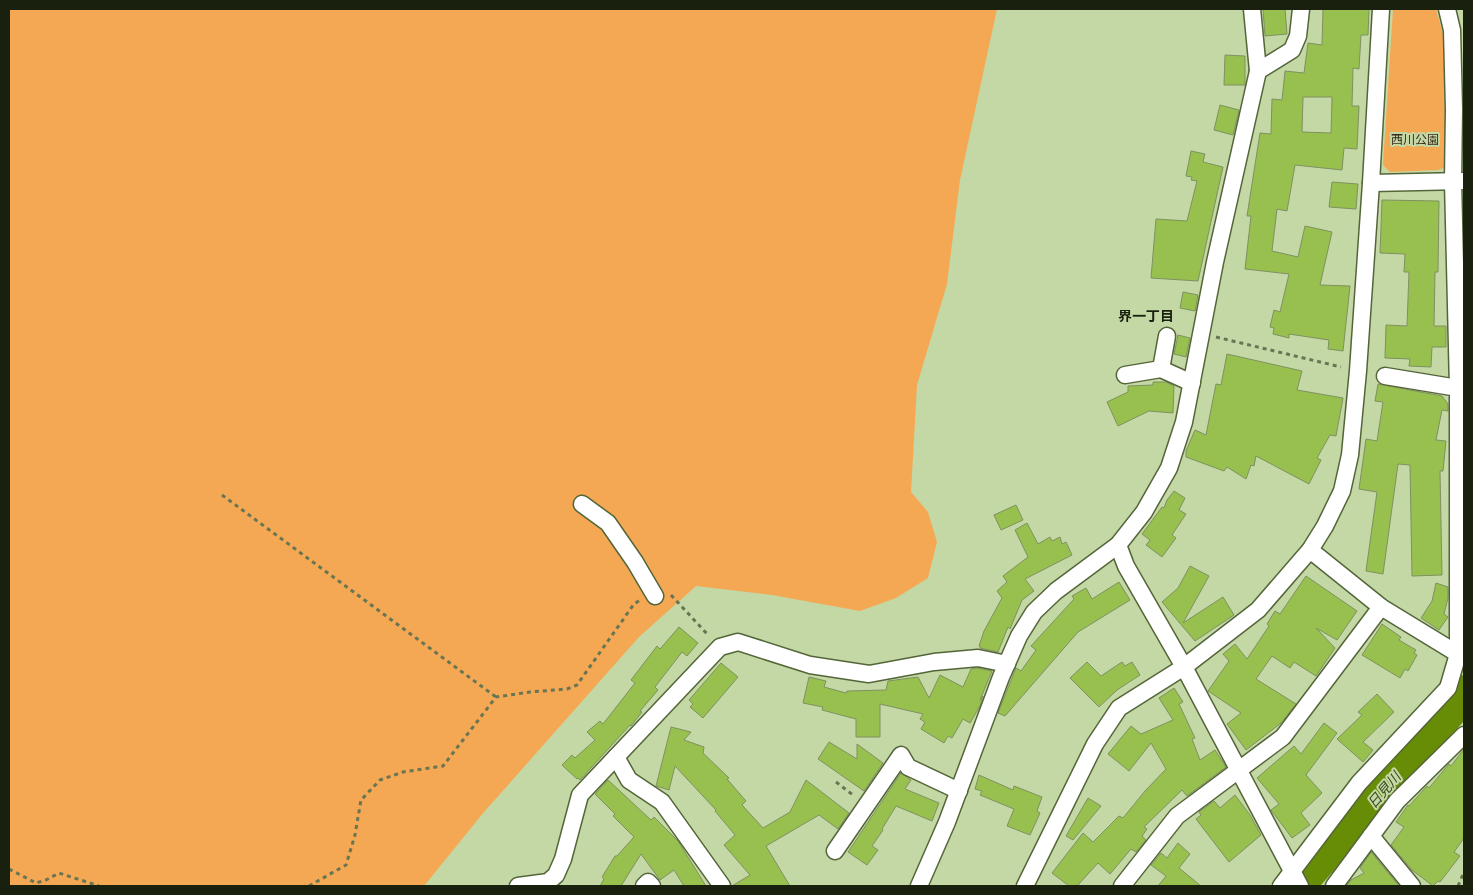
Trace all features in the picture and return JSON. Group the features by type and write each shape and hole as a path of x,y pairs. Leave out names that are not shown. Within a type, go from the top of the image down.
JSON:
{"street":[{"path":"919,886 947,822 1006,664 1019,636 1034,612 1056,591 1118,545 1144,512 1169,468 1184,422 1201,333 1258,70 1252,9"},
{"path":"1258,70 1292,50 1298,36 1301,9"},
{"path":"1025,886 1095,744 1119,708 1184,668 1258,610 1310,550 1325,526 1342,491 1350,455 1358,371 1381,9"},
{"path":"1281,886 1296,879 1359,783 1448,688 1461,655 1458,388 1459,181 1454,109 1452,30 1447,9"},
{"path":"1371,183 1459,181"},
{"path":"1161,369 1167,336"},
{"path":"1125,375 1161,369 1192,384"},
{"path":"1385,376 1458,388"},
{"path":"582,504 608,523 635,562 655,596"},
{"path":"1118,545 1126,566 1184,668 1296,879"},
{"path":"1310,550 1381,607 1461,655"},
{"path":"1122,886 1177,816 1283,737 1381,607"},
{"path":"518,886 548,882 556,875 563,859 580,795 720,647 738,642 810,665 869,674 934,662 978,658 1006,664"},
{"path":"1334,886 1397,802 1464,735"},
{"path":"835,851 901,755 908,767 959,791"},
{"path":"616,757 628,780 662,802 722,886"},
{"path":"1371,836 1412,886"},
{"path":"644,886 648,882 652,886"}],"path":[{"path":"1201,333 1358,371"},
{"path":"222,495 496,697"},
{"path":"309,886 346,865 355,835 361,800 380,780 403,772 443,766 496,697 567,689 577,685 634,604 655,596 665,594 673,596 720,647"},
{"path":"9,869 36,883 46,880 59,872 99,886"},
{"path":"1458,886 1464,872"}],"green space":[{"path":"9,9 997,9 960,180 947,284 917,385 911,492 928,512 937,542 928,578 896,598 860,611 772,595 696,586 639,637 484,812 424,886 9,886"},
{"name":"西川公園","path":"1393,9 1436,9 1443,34 1446,167 1438,170 1390,172 1383,165"}],"building":[{"path":"1263,9 1285,9 1287,34 1265,36"},
{"path":"1323,9 1369,9 1368,35 1361,35 1359,69 1353,68 1352,106 1359,106 1357,149 1344,148 1342,170 1295,165 1287,211 1277,209 1272,251 1298,257 1305,226 1332,232 1320,285 1350,286 1343,351 1328,349 1329,340 1289,334 1289,338 1273,334 1274,328 1270,327 1274,310 1280,312 1289,274 1245,269 1251,216 1247,216 1260,133 1271,134 1272,99 1282,100 1285,71 1304,73 1308,43 1322,45","holes":["1303,97 1332,97 1331,133 1302,132"]},
{"path":"1225,55 1245,56 1245,85 1224,85"},
{"path":"1220,105 1239,110 1233,135 1214,130"},
{"path":"1191,151 1205,154 1203,162 1223,167 1198,281 1151,278 1156,219 1187,221 1197,181 1191,180 1192,177 1186,176"},
{"path":"1332,182 1358,184 1356,209 1329,207"},
{"path":"1382,200 1439,201 1438,272 1435,272 1434,326 1446,326 1446,347 1432,347 1431,367 1409,366 1410,359 1385,358 1386,325 1407,326 1409,272 1404,272 1405,254 1380,253"},
{"path":"1183,292 1198,295 1195,311 1180,308"},
{"path":"1178,335 1190,338 1186,357 1174,354"},
{"path":"1227,354 1302,371 1297,390 1343,398 1336,436 1330,435 1317,458 1321,460 1309,484 1256,456 1254,466 1251,465 1246,479 1227,467 1224,471 1186,457 1186,451 1195,430 1206,435 1216,384 1221,385"},
{"path":"1153,382 1166,382 1174,386 1173,413 1149,411 1118,426 1107,402 1128,392 1128,386 1153,385"},
{"path":"1378,384 1442,396 1448,404 1448,411 1442,410 1436,440 1446,441 1443,471 1440,471 1442,575 1412,576 1410,465 1398,464 1383,574 1366,571 1377,492 1359,489 1366,439 1377,441 1383,402 1375,401"},
{"path":"1174,491 1185,498 1179,510 1186,514 1172,535 1176,538 1162,557 1146,545 1150,540 1142,534 1162,507 1164,508"},
{"path":"1016,505 1023,520 1001,530 994,515"},
{"path":"1027,523 1038,544 1050,537 1052,541 1060,537 1062,544 1066,542 1072,555 1025,579 1034,591 1022,600 998,652 980,648 984,631 1002,598 997,591 1007,582 1003,576 1028,557 1015,530"},
{"path":"1190,566 1209,576 1183,623 1223,597 1234,615 1195,641 1162,602 1178,588"},
{"path":"1306,576 1357,611 1337,640 1316,628 1335,648 1316,676 1294,662 1290,668 1272,656 1256,679 1296,704 1281,723 1246,750 1227,724 1241,713 1208,691 1229,661 1223,654 1235,644 1247,659 1269,626 1267,624 1275,611 1280,614"},
{"path":"1119,582 1130,600 1078,632 1005,716 998,713 1016,668 1021,671 1036,650 1031,646 1074,599 1072,596 1086,588 1092,599"},
{"path":"1436,583 1448,587 1448,598 1444,614 1448,617 1439,630 1421,618 1432,601"},
{"path":"1382,624 1401,637 1399,640 1416,650 1414,653 1417,655 1408,671 1405,669 1400,678 1362,655"},
{"path":"679,627 698,643 687,656 682,652 655,687 658,690 640,711 642,712 631,726 580,780 577,779 562,765 572,755 575,758 595,740 587,732 600,721 603,724 635,683 631,680 657,646 660,649"},
{"path":"1087,662 1101,676 1122,662 1125,666 1132,662 1140,675 1117,690 1099,707 1070,678"},
{"path":"721,663 738,677 703,718 690,707 693,704 689,700"},
{"path":"977,668 992,671 980,700 983,696 980,706 970,723 963,719 952,738 948,736 944,743 921,729 925,722 920,719 923,714 880,704 880,737 856,737 856,719 822,710 823,707 803,703 809,677 826,681 824,687 846,693 847,691 886,690 888,681 918,677 929,698 940,675 963,687 971,669"},
{"path":"1174,688 1183,702 1179,704 1195,738 1192,739 1200,760 1215,750 1226,767 1187,796 1182,790 1144,827 1147,829 1142,836 1146,840 1136,852 1131,849 1110,874 1098,863 1077,886 1069,886 1052,873 1083,833 1093,842 1119,816 1123,818 1166,769 1151,743 1129,771 1108,754 1131,726 1141,734 1173,720 1159,698"},
{"path":"1377,694 1394,712 1363,742 1373,750 1363,762 1337,739 1362,715 1358,712"},
{"path":"1324,723 1337,733 1306,775 1322,793 1301,813 1310,825 1292,838 1271,810 1279,804 1257,778 1294,746 1301,754"},
{"path":"671,727 691,732 684,740 704,747 703,753 729,778 727,779 746,801 742,805 763,828 790,812 806,780 849,813 838,829 819,815 766,846 790,886 732,886 750,875 724,845 735,835 716,810 675,766 669,790 656,786"},
{"path":"829,742 857,759 857,744 883,763 864,791 818,759"},
{"path":"1464,749 1464,838 1454,852 1460,856 1440,882 1438,881 1433,886 1412,870 1391,845 1404,827 1396,822 1408,805 1427,786 1429,788 1449,764 1451,766"},
{"path":"901,773 911,780 905,789 939,803 932,821 896,806 872,846 878,850 867,865 848,852"},
{"path":"979,775 1013,790 1014,786 1042,797 1037,811 1040,813 1030,835 1007,826 1014,809 980,795 982,791 975,789"},
{"path":"608,780 651,820 654,817 678,841 706,886 684,886 674,870 660,880 641,854 621,886 600,886 604,879 602,877 615,856 634,837 595,794"},
{"path":"1235,795 1250,815 1261,835 1229,862 1196,819 1201,815 1199,812 1214,801 1220,808"},
{"path":"1088,798 1101,806 1073,840 1066,836"},
{"path":"1178,843 1190,854 1179,868 1201,886 1158,886 1166,876 1151,865 1161,853 1167,858"},
{"path":"1371,852 1399,886 1346,886 1351,880 1364,873 1360,868"}],"waterway":[{"name":"日見川","path":"1299,886 1461,700 1464,691"}],"district":[{"name":"界一丁目","path":"1146,316"}]}
